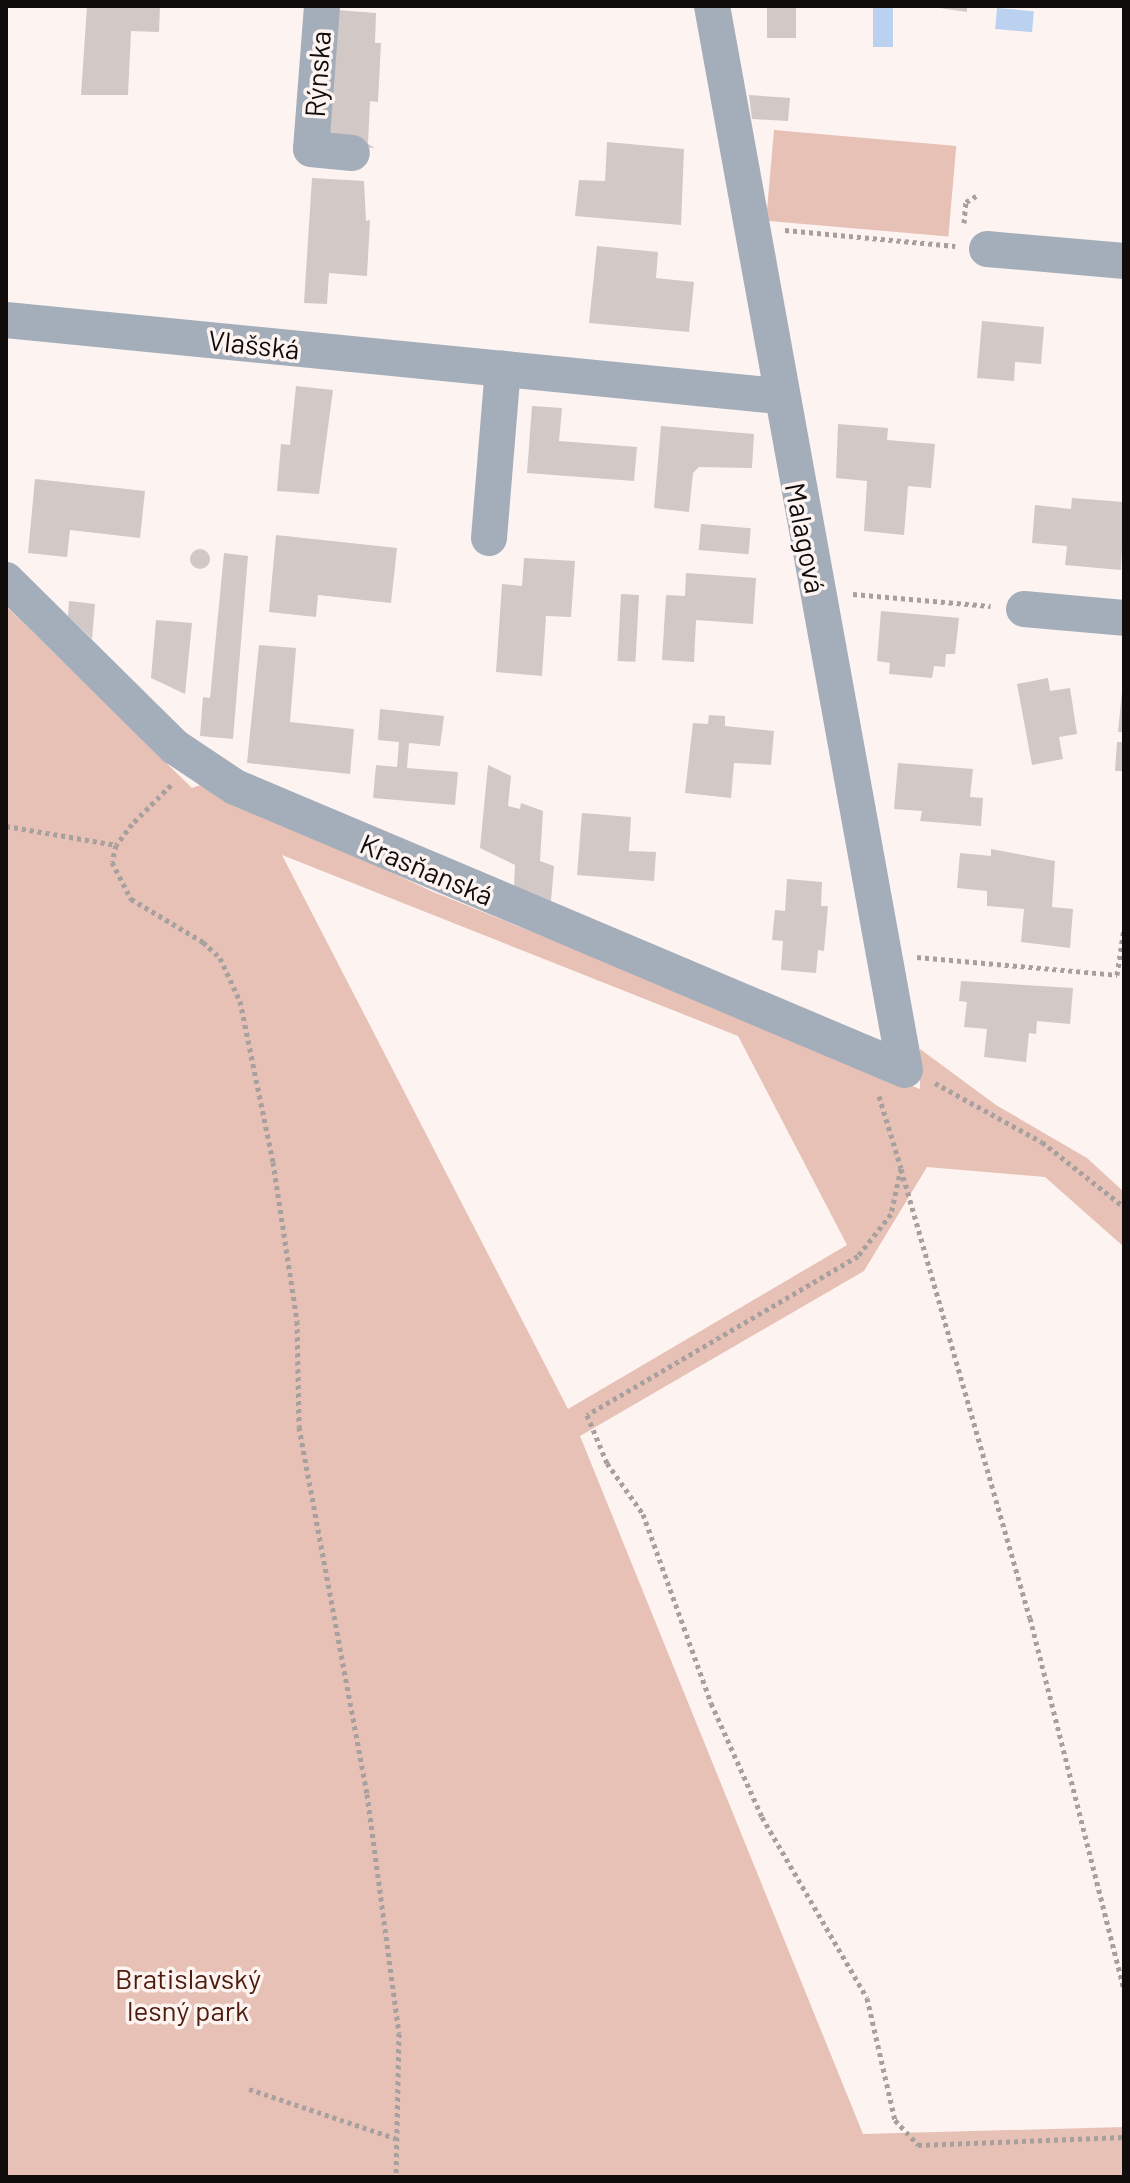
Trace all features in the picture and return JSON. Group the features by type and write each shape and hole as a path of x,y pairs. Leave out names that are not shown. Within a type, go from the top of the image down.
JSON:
{"street":[{"name":"Rýnska","path":"322,6 311,149 352,153"},
{"name":"Malagová","path":"712,6 748,227 884,954 893,1064"},
{"path":"970,242 1124,261"},
{"name":"Vlašská","path":"6,320 779,396"},
{"path":"489,538 503,369"},
{"name":"Krasňanská","path":"6,580 194,762 253,796 893,1064"},
{"path":"1024,609 1124,618"}],"path":[{"path":"748,227 970,242 966,202 976,196"},
{"path":"816,591 1024,609"},
{"path":"194,762 116,845 116,877 131,899 203,942 220,958 240,1001 273,1162 297,1321 299,1427 367,1794 399,2033 396,2177"},
{"path":"6,826 116,845"},
{"path":"884,954 1117,975 1124,928"},
{"path":"1124,1207 1042,1142 893,1064 879,1097 1030,1618 1124,1990"},
{"path":"901,1168 891,1214 858,1256 587,1415 607,1463 643,1514 711,1703 762,1817 867,1998 895,2120 918,2145 1124,2137"},
{"path":"249,2089 395,2138"}],"green space":[{"path":"774,130 956,146 948,237 766,221"},
{"name":"Bratislavský lesný park","path":"6,606 192,788 203,784 431,891 920,1089 920,1049 996,1105 1087,1158 1124,1192 1124,1247 1045,1177 927,1167 864,1271 580,1436 863,2134 1124,2127 1124,2177 6,2177","holes":["282,855 738,1036 847,1245 568,1409"]}],"water":[{"path":"873,6 893,6 893,47 873,47"},
{"path":"997,8 1034,11 1032,32 995,29"}],"building":[{"path":"87,6 160,6 159,32 131,31 128,95 81,95"},
{"path":"767,6 796,6 796,38 767,38"},
{"path":"926,6 967,6 967,12"},
{"path":"337,10 376,13 375,43 381,43 378,102 370,101 368,144 375,148 329,145"},
{"path":"749,95 790,98 788,121 752,119"},
{"path":"607,142 684,149 681,225 575,216 579,180 605,181"},
{"path":"312,178 364,181 366,221 370,220 367,276 329,273 327,304 304,303"},
{"path":"597,246 658,252 656,278 694,282 689,332 589,323"},
{"path":"982,321 1044,327 1041,364 1015,362 1014,381 977,378"},
{"path":"296,386 333,390 319,494 277,491 281,444 290,445"},
{"path":"532,406 562,408 559,441 637,447 634,481 527,473"},
{"path":"838,424 888,428 887,440 935,444 931,488 908,486 904,535 864,531 867,481 836,478"},
{"path":"661,426 754,434 752,468 699,467 693,473 689,512 654,508"},
{"path":"35,479 145,491 140,538 70,530 67,557 28,553"},
{"path":"1072,498 1124,502 1121,570 1065,565 1067,546 1032,543 1035,505 1071,509"},
{"path":"701,524 751,528 749,554 699,550"},
{"path":"276,535 397,548 391,603 318,595 316,617 269,612"},
{"path":"200,549 207,552 210,559 207,566 200,569 193,566 190,559 193,552"},
{"path":"224,553 248,556 233,739 200,736 203,697 210,698"},
{"path":"524,558 575,561 571,617 546,616 542,676 496,672 502,584 522,586"},
{"path":"686,573 756,578 753,624 696,620 694,662 662,660 666,595 685,596"},
{"path":"621,594 639,595 635,662 617,661"},
{"path":"69,601 95,604 92,639 68,616"},
{"path":"881,611 959,618 955,654 946,654 945,667 934,666 932,678 889,674 890,663 877,661"},
{"path":"156,620 192,623 185,694 151,678"},
{"path":"259,645 296,648 290,722 354,729 350,774 247,763"},
{"path":"1048,678 1050,691 1070,688 1077,734 1059,737 1063,759 1032,765 1017,684"},
{"path":"1122,692 1124,732 1118,732"},
{"path":"380,709 444,716 440,746 409,743 407,768 458,772 455,805 373,798 376,765 397,767 399,742 378,740"},
{"path":"709,715 725,716 725,726 774,731 771,765 734,763 731,798 685,793 693,723 708,724"},
{"path":"1117,742 1124,742 1124,771 1115,771"},
{"path":"898,763 973,769 970,797 983,798 981,826 920,821 922,811 894,809"},
{"path":"488,765 511,776 508,806 520,809 521,803 543,811 540,861 554,866 551,901 514,887 515,865 480,848"},
{"path":"582,813 631,817 629,851 656,852 654,881 577,875"},
{"path":"991,849 1055,861 1052,907 1073,909 1070,948 1021,942 1024,909 987,906 987,891 957,888 960,853 991,856"},
{"path":"787,879 822,882 821,906 828,906 824,951 818,950 816,973 781,970 783,941 772,940 775,910 785,911"},
{"path":"961,981 1073,988 1070,1024 1037,1021 1036,1034 1029,1033 1026,1062 984,1057 987,1029 964,1027 967,1002 959,1001"}]}
